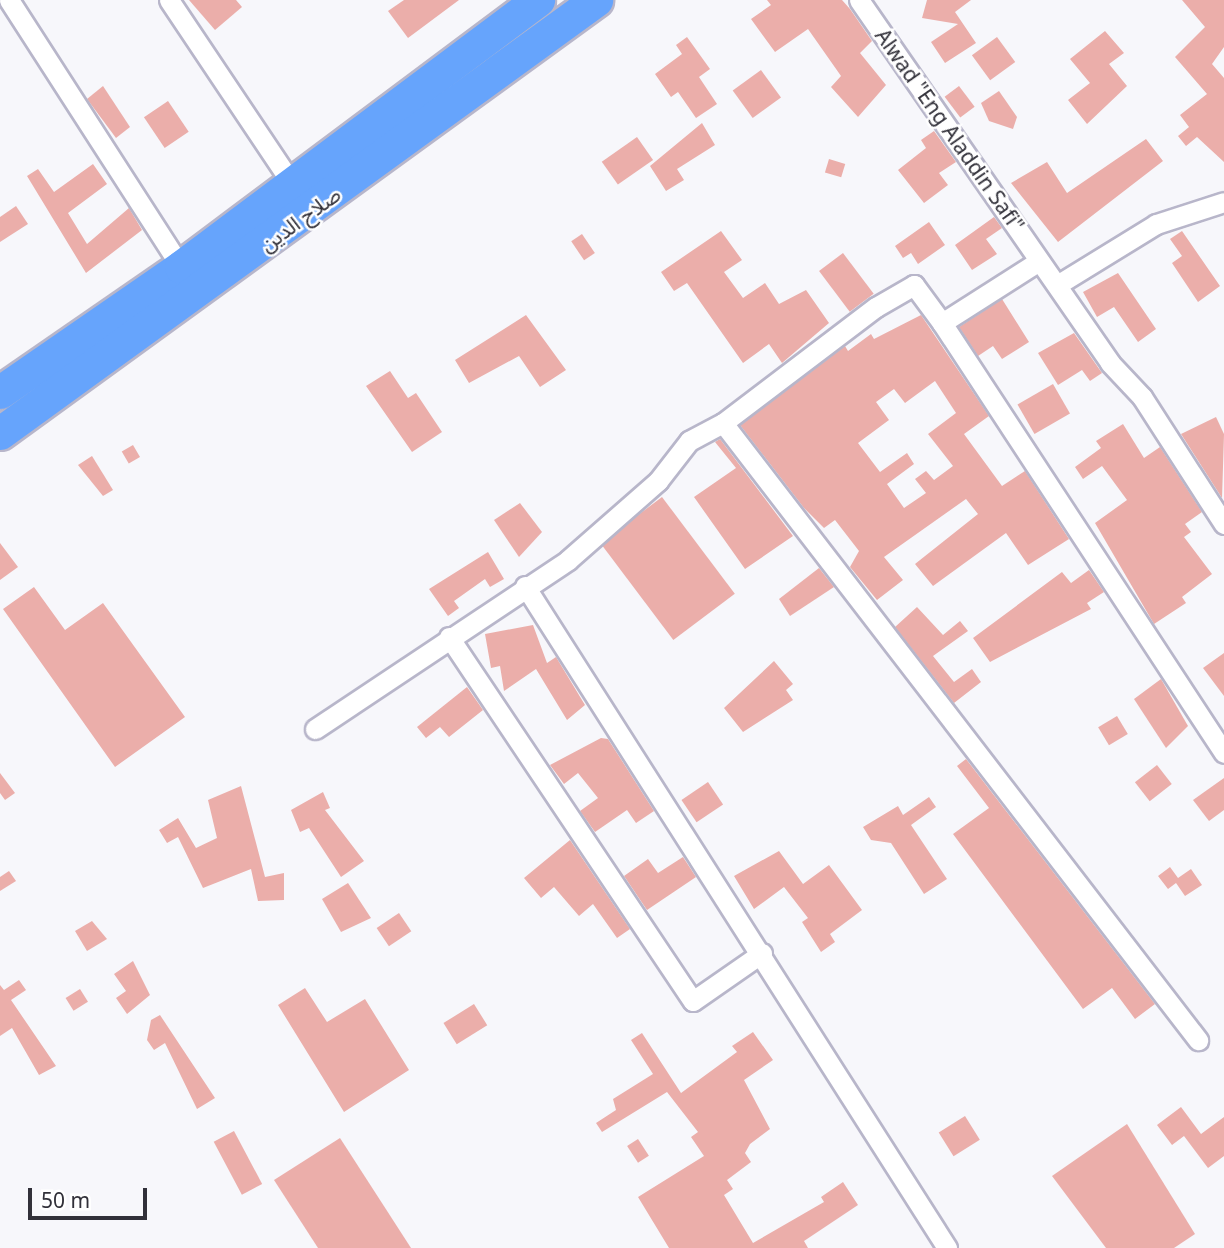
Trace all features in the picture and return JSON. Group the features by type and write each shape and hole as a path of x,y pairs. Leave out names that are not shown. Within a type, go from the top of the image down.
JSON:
{"highway":[{"name":"صلاح الدين","path":"0,392 181,267 232,224 538,0"},
{"name":"صلاح الدين","path":"0,433 247,257 596,0"},
{"path":"232,224 250,241 247,257"}],"street":[{"path":"9,0 181,267"},
{"path":"169,0 290,181"},
{"name":"Alwad \"Eng Aladdin Safi\"","path":"859,0 1110,363 1142,397 1224,524"},
{"path":"1057,285 1156,224 1224,202"},
{"path":"942,323 1040,261"},
{"path":"315,729 525,586 568,560 658,481 689,440 723,423 914,285 942,323 1224,753"},
{"path":"723,423 1198,1040"},
{"path":"525,586 762,953 947,1248"},
{"path":"449,637 693,1000 762,953"}],"building":[{"path":"189,0 236,0 242,7 215,30"},
{"path":"404,0 459,0 408,38 388,11"},
{"path":"767,0 842,0 850,9 872,41 860,53 886,85 858,117 831,87 841,76 808,29 775,52 751,19 771,5"},
{"path":"927,0 971,0 955,12 976,43 945,63 931,42 958,24 922,18"},
{"path":"1182,0 1224,0 1224,47 1212,64 1224,78 1224,162 1197,137 1186,146 1178,136 1189,127 1180,115 1207,94 1175,57 1205,27"},
{"path":"1105,31 1124,53 1109,64 1127,86 1087,124 1068,100 1090,83 1070,59"},
{"path":"687,37 710,69 699,77 717,104 696,118 678,92 671,97 655,74 682,54 676,45"},
{"path":"997,37 1015,62 990,80 972,55"},
{"path":"761,70 781,98 753,118 733,91"},
{"path":"103,86 130,127 116,138 87,99"},
{"path":"959,86 975,107 960,118 945,97"},
{"path":"999,91 1017,117 1013,129 989,121 981,103"},
{"path":"168,101 189,132 165,148 144,117"},
{"path":"702,123 715,145 677,169 684,180 666,191 650,166"},
{"path":"934,131 956,162 939,173 948,185 924,203 898,170 926,148 921,140"},
{"path":"637,137 653,160 618,185 602,162"},
{"path":"1146,139 1163,161 1058,242 1011,183 1047,162 1067,193"},
{"path":"829,159 845,164 841,177 825,172"},
{"path":"93,164 107,184 68,213 87,244 129,208 142,230 86,273 27,176 38,169 54,192"},
{"path":"16,206 28,224 0,242 0,217"},
{"path":"994,217 1002,228 986,239 997,254 972,270 955,245"},
{"path":"929,222 945,245 918,264 911,253 903,258 895,246"},
{"path":"721,231 742,260 724,272 743,298 765,283 779,304 806,290 829,323 782,363 769,344 743,363 687,283 674,291 661,272"},
{"path":"1182,231 1220,286 1198,302 1172,263 1182,256 1170,239"},
{"path":"582,234 595,253 584,260 571,241"},
{"path":"843,253 874,294 850,312 819,271"},
{"path":"1118,273 1156,329 1138,342 1114,307 1097,317 1083,292"},
{"path":"1002,299 1029,342 1002,359 993,346 978,356 959,327"},
{"path":"526,315 566,370 540,387 519,356 469,383 455,360"},
{"path":"921,315 989,416 964,434 1002,486 1025,471 1069,539 1028,565 1006,533 933,586 915,564 978,514 966,499 884,557 903,580 877,600 850,567 859,551 835,520 824,528 804,508 740,425 845,346 848,351 871,334 874,339","holes":["935,381 956,413 928,434 953,466 934,480 926,471 915,479 926,493 904,508 887,484 914,464 907,453 880,472 858,443 889,420 876,402 894,389 905,403"]},
{"path":"1074,333 1102,373 1090,381 1082,370 1058,385 1038,353"},
{"path":"390,371 408,398 416,393 442,432 412,452 366,386"},
{"path":"1053,384 1070,413 1034,434 1017,404"},
{"path":"1216,417 1224,434 1222,498 1181,434"},
{"path":"1123,424 1144,458 1160,447 1202,512 1185,524 1191,532 1184,537 1212,574 1182,597 1186,603 1154,624 1095,523 1127,500 1102,466 1083,479 1075,467 1101,448 1096,441"},
{"path":"720,439 793,536 745,569 694,497 736,468 715,442"},
{"path":"133,445 140,457 129,464 122,452"},
{"path":"92,456 113,490 103,496 78,465"},
{"path":"662,497 735,594 673,640 601,543"},
{"path":"520,503 542,532 519,557 494,520"},
{"path":"0,543 18,567 0,580"},
{"path":"488,552 504,579 490,587 485,579 454,601 459,608 448,616 429,589"},
{"path":"819,568 834,587 790,616 779,599"},
{"path":"1089,570 1104,592 1087,603 1091,609 990,662 973,638 1062,572 1071,583"},
{"path":"34,587 65,630 103,603 185,717 115,767 3,609"},
{"path":"917,607 943,635 960,621 968,631 933,656 954,682 972,669 981,682 954,703 895,627"},
{"path":"533,625 547,663 556,657 585,705 567,720 536,669 504,691 500,666 491,668 485,634"},
{"path":"1224,653 1224,696 1203,668"},
{"path":"774,661 793,684 786,690 793,700 743,732 724,708"},
{"path":"1161,679 1188,726 1166,748 1134,699"},
{"path":"467,687 483,710 449,737 440,727 426,738 417,727"},
{"path":"1117,716 1128,734 1109,745 1098,727"},
{"path":"601,738 608,739 654,811 636,823 627,810 595,832 580,811 598,798 578,773 564,784 550,765"},
{"path":"966,759 1155,1004 1135,1019 1112,988 1083,1009 953,834 989,808 957,766"},
{"path":"1157,765 1172,784 1150,801 1135,782"},
{"path":"0,773 15,793 5,800 0,793"},
{"path":"1224,778 1224,810 1209,821 1193,800"},
{"path":"708,782 723,804 697,822 681,800"},
{"path":"241,786 265,877 284,873 284,900 258,901 251,869 203,888 178,837 167,843 159,830 178,818 196,848 217,838 208,800"},
{"path":"323,792 330,808 325,810 364,861 341,877 309,828 300,832 291,810"},
{"path":"929,797 936,807 911,825 947,879 924,894 891,843 871,840 863,827 898,806 903,815"},
{"path":"570,840 630,929 617,938 593,904 579,916 554,887 541,898 524,878"},
{"path":"779,851 803,884 829,865 862,910 830,934 835,942 821,952 802,922 808,918 784,887 754,909 734,876"},
{"path":"683,857 696,877 647,910 624,876 648,859 658,873"},
{"path":"1170,867 1178,878 1191,869 1202,885 1185,896 1176,883 1168,889 1158,876"},
{"path":"9,871 16,881 0,891 0,877"},
{"path":"348,883 371,918 341,932 322,899"},
{"path":"399,913 411,931 389,946 377,928"},
{"path":"92,921 107,939 87,951 75,931"},
{"path":"133,961 150,995 127,1014 116,998 126,991 114,974"},
{"path":"19,980 26,990 11,1000 56,1066 39,1075 12,1028 0,1036 0,985 4,990"},
{"path":"305,988 327,1022 365,999 409,1070 344,1112 278,1005"},
{"path":"80,989 88,1002 74,1011 66,998"},
{"path":"474,1004 487,1025 457,1044 443,1023"},
{"path":"160,1015 215,1098 197,1109 165,1043 154,1050 147,1040 151,1020"},
{"path":"753,1032 773,1060 744,1080 770,1129 750,1144 745,1153 751,1162 727,1180 733,1189 724,1195 753,1243 824,1202 821,1197 843,1182 858,1205 804,1241 808,1248 669,1248 638,1197 704,1156 691,1137 698,1132 667,1092 602,1132 596,1123 616,1110 613,1099 653,1074 631,1040 642,1033 681,1093 737,1052 732,1046"},
{"path":"1181,1107 1201,1134 1224,1117 1224,1156 1208,1168 1184,1136 1172,1145 1157,1125"},
{"path":"965,1116 980,1140 954,1156 939,1132"},
{"path":"1127,1124 1195,1234 1174,1248 1106,1248 1052,1176"},
{"path":"234,1131 262,1184 242,1195 214,1142"},
{"path":"340,1138 411,1248 318,1248 274,1180"},
{"path":"638,1139 649,1156 638,1163 627,1146"}]}
